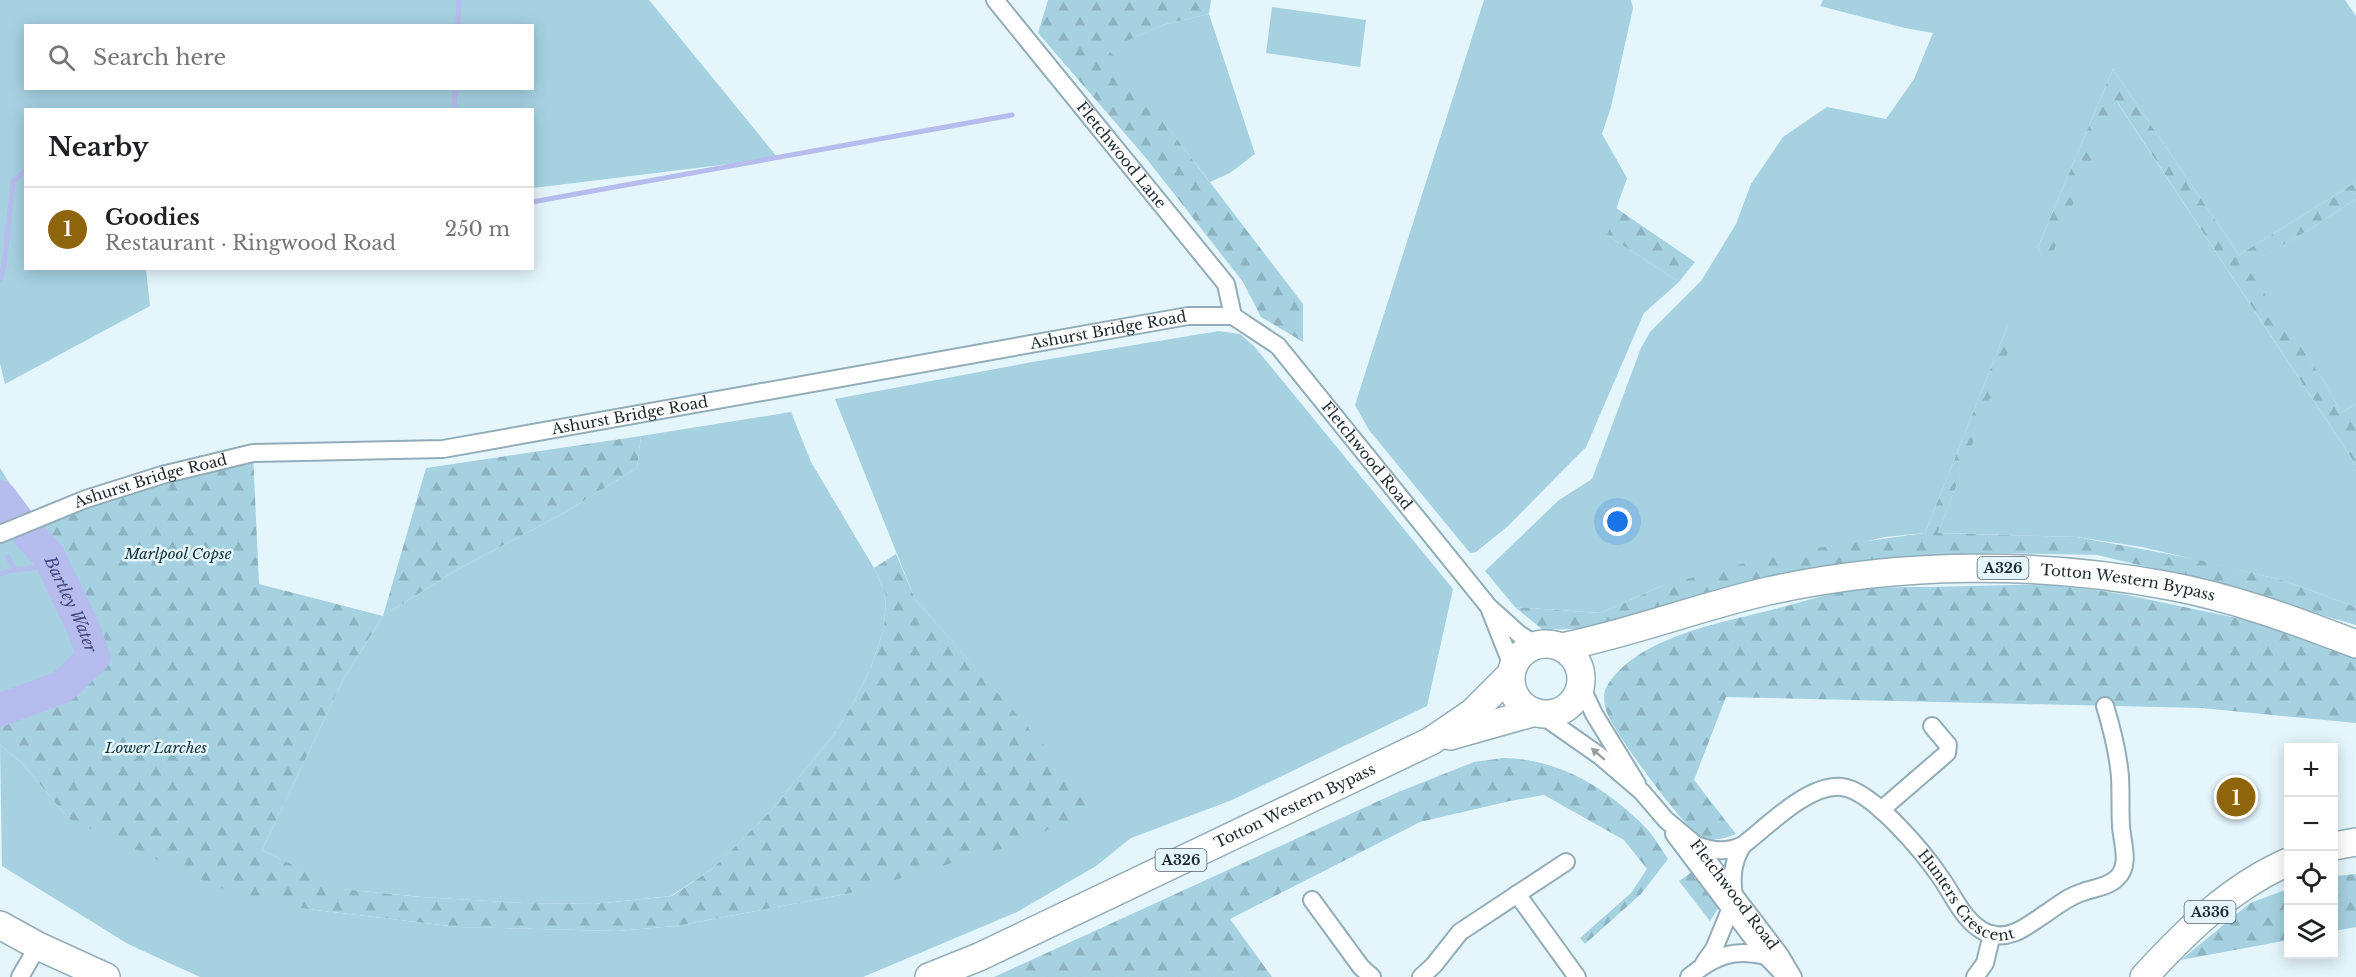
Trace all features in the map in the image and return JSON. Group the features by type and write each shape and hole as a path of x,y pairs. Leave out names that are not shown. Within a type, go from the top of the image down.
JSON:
{"main road":[{"name":"Totton Western Bypass","path":"1549,646 1647,627 1768,591 1816,582 1943,568 2102,574 2172,586 2263,610 2356,644"},
{"name":"Totton Western Bypass","path":"1581,683 1602,658 1647,627"},
{"path":"1549,646 1569,652 1578,664 1581,683 1573,702 1566,708 1558,712 1537,713 1521,704 1516,697 1511,682 1512,671 1518,658 1549,646"},
{"name":"Totton Western Bypass","path":"929,977 979,957 1431,741 1472,713 1512,671"},
{"name":"Totton Western Bypass","path":"1431,741 1537,713"},
{"path":"2338,845 2356,842"},
{"name":"A336","path":"2144,977 2220,904 2253,880 2284,864"},
{"path":"0,925 38,946 106,977"}],"street":[{"name":"Fletchwood Lane","path":"995,0 1226,284 1233,316"},
{"name":"Ashurst Bridge Road","path":"0,534 86,499 162,475 254,453 443,449 1188,316 1233,316"},
{"name":"Fletchwood Road","path":"1233,316 1278,346 1489,607 1519,633 1549,646"},
{"name":"Fletchwood Road","path":"1489,607 1512,671"},
{"name":"Fletchwood Road","path":"1581,683 1594,714 1642,792"},
{"name":"Hunters Crescent","path":"1696,845 1718,851 1743,845 1800,801 1823,789 1838,787 1850,789 1881,810 1930,862 1970,921 1992,934 2016,933 2061,902 2111,882 2122,872 2125,855 2120,773 2105,706"},
{"name":"Fletchwood Road","path":"1537,713 1586,744 1642,792 1666,820 1696,845 1766,956 1786,977"},
{"path":"1881,810 1947,753 1949,747 1947,743 1932,726"},
{"name":"Fletchwood Road","path":"1666,820 1680,844 1780,955 1793,977"},
{"path":"1696,972 1714,950 1732,903 1733,868 1743,845"},
{"path":"1421,977 1434,965 1460,932 1566,862"},
{"path":"1517,894 1577,977"},
{"path":"1312,900 1361,967 1372,977"},
{"path":"1975,977 1985,963 1992,934"},
{"path":"20,977 38,946"},
{"path":"1696,972 1735,952 1766,956"}],"green space":[{"path":"0,0 649,0 778,158 534,188 534,108 24,108 24,270 146,270 150,306 5,384 0,363"},
{"path":"1048,0 1211,0 1209,14 1166,24 1108,49 1303,304 1303,342 1261,317 1243,282 1146,158 1038,33"},
{"path":"1484,0 1631,0 1633,8 1611,107 1602,134 1627,178 1607,235 1679,282 1644,313 1586,447 1508,526 1476,552 1470,553 1369,430 1355,405"},
{"path":"1823,0 2345,0 2356,16 2356,182 2239,255 2113,69 2038,247 2047,266 2115,99 2356,465 2356,607 2282,580 2142,547 2077,537 1938,533 2014,334 2008,325 1925,533 1885,537 1659,587 1601,613 1515,607 1485,571 1559,500 1592,479 1641,348 1650,332 1701,281 1736,224 1751,184 1783,137 1827,107 1886,119 1914,79 1933,33 1820,6"},
{"path":"1272,7 1366,20 1360,67 1266,53"},
{"path":"1209,14 1255,154 1230,173 1210,182 1107,49 1166,24"},
{"path":"2113,69 2239,255 2356,182 2356,199 2302,234 2246,266 2326,384 2341,413 2356,404 2356,465 2116,100 2047,267 2038,247"},
{"path":"2356,199 2356,404 2341,413 2326,384 2245,266 2302,234"},
{"path":"1616,208 1695,262 1679,282 1607,235"},
{"path":"2008,325 2015,334 1938,533 2077,537 2195,559 2282,580 2356,607 2356,625 2202,580 2097,555 1996,553 1784,573 1599,628 1543,630 1515,607 1601,613 1659,587 1780,553 1925,533"},
{"path":"1219,331 1240,334 1254,346 1453,589 1427,706 1232,800 1131,838 1096,866 1017,912 863,977 200,977 128,944 2,866 0,745 23,764 69,819 299,908 458,927 616,931 676,926 851,893 1099,809 915,599 835,399 1032,362"},
{"path":"791,412 811,462 874,568 886,595 884,629 871,667 854,702 833,736 769,813 712,869 671,896 594,904 524,903 421,897 341,889 262,850 344,678 383,616 453,572 564,513 637,468 641,436"},
{"path":"641,436 637,468 564,513 453,572 383,616 426,468"},
{"name":"Lower Larches","path":"253,453 259,584 383,616 344,678 262,850 342,889 421,897 524,903 594,904 672,896 712,869 769,813 833,736 854,702 871,667 884,629 886,595 874,568 896,554 915,599 1100,809 1000,849 851,893 676,926 616,931 458,927 299,908 217,887 69,819 23,764 0,745 0,709 54,693 96,665 98,657 91,631 34,520"},
{"path":"0,468 22,503 0,512"},
{"path":"34,520 60,572 65,608 88,640 90,664 42,694 0,706 0,534"},
{"path":"2054,584 2122,594 2289,629 2356,659 2356,723 2201,708 1726,697 1694,780 1736,834 1721,839 1712,839 1697,834 1677,813 1633,755 1610,720 1605,708 1606,688 1620,670 1638,656 1660,644 1709,626 1850,590 1890,587"},
{"path":"1503,758 1538,762 1585,780 1613,799 1645,826 1668,859 1641,894 1585,944 1580,938 1631,893 1647,869 1624,840 1544,795 1420,822 1230,919 1272,977 994,977 1396,793 1474,762"},
{"path":"1693,871 1719,907 1710,921 1679,881"},
{"path":"2356,874 2356,927 2338,930 2338,905 2338,876"},
{"path":"2284,890 2284,941 2181,960 2250,903"}],"waterway":[{"path":"458,24 459,0"},
{"path":"454,108 455,90"},
{"path":"534,202 1012,115"},
{"path":"0,280 4,266 13,181 24,173"},
{"name":"Bartley Water","path":"0,497 27,533 49,556 82,625 94,657 62,687 0,710"},
{"path":"8,557 15,570"},
{"path":"0,574 54,565"}],"place":[{"name":"Goodies","path":"2236,797"}],"park label":[{"name":"Marlpool Copse","path":"178,554"}]}
